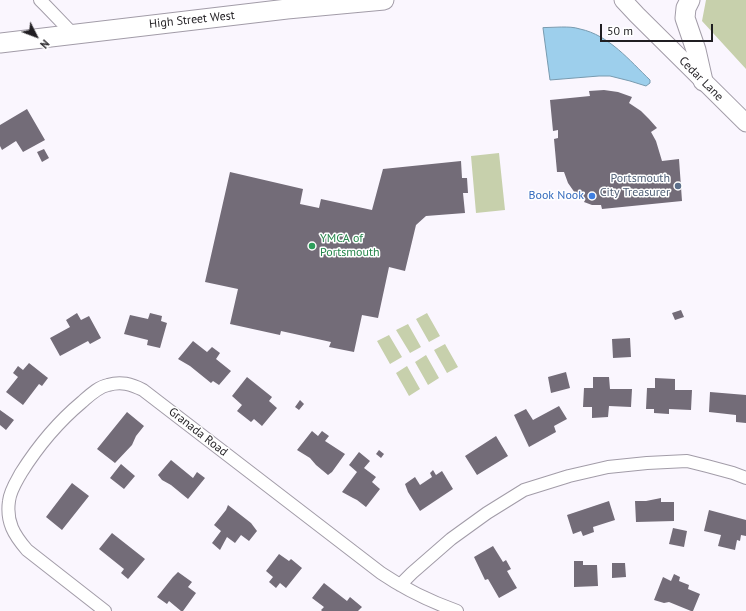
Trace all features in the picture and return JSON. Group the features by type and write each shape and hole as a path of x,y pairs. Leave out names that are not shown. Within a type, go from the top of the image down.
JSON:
{"main road":[{"name":"High Street West","path":"0,43 280,10 384,0"},
{"name":"Cedar Lane","path":"623,0 746,123"},
{"path":"690,0 686,8 685,18 696,50 703,81"}],"street":[{"path":"40,0 73,34"},
{"name":"Granada Road","path":"105,611 27,550 18,540 8,514 9,500 13,486 28,462 47,437 69,413 96,390 107,385 119,383 132,385 143,390 374,568 400,586 434,603 457,611"},
{"path":"400,586 412,573 451,539 487,513 524,490 569,476 608,467 647,463 687,461 733,473 746,478"}],"green space":[{"path":"706,0 746,0 746,69 702,21"},
{"path":"499,153 505,210 476,213 471,156"},
{"path":"427,313 440,336 429,342 416,319"},
{"path":"408,324 421,347 410,353 396,330"},
{"path":"389,335 402,357 390,364 377,341"},
{"path":"445,344 458,367 447,373 434,350"},
{"path":"426,355 439,378 428,385 415,362"},
{"path":"407,366 420,389 409,396 396,373"}],"water":[{"path":"543,28 578,28 591,32 610,43 627,57 650,80 650,83 646,86 610,76 550,80"}],"building":[{"path":"604,90 618,92 632,97 629,103 641,111 657,128 651,132 656,141 662,161 679,159 682,201 602,209 601,205 592,205 584,202 585,200 575,193 568,183 564,172 557,172 554,139 558,138 558,130 553,131 550,100 590,96 589,91"},
{"path":"27,109 45,140 23,152 16,141 2,150 0,146 0,125"},
{"path":"44,149 49,158 42,162 37,152"},
{"name":"YMCA of Portsmouth","path":"461,161 462,178 467,178 468,193 463,193 465,213 426,216 416,225 405,271 389,267 378,318 362,315 354,352 329,347 331,342 281,331 280,335 230,324 238,289 205,282 230,172 303,189 300,204 319,208 321,199 372,210 383,169"},
{"path":"681,310 684,317 675,320 672,313"},
{"path":"77,313 81,320 89,316 101,338 90,344 88,341 60,356 50,338 70,327 66,320"},
{"path":"150,313 162,316 161,321 167,323 160,348 147,345 148,340 124,334 130,315 148,319"},
{"path":"630,338 631,357 613,358 612,339"},
{"path":"193,341 207,352 212,347 220,353 216,359 231,371 219,385 213,381 211,383 190,366 178,359"},
{"path":"29,363 48,378 42,386 39,384 23,405 6,392 18,377 13,373 18,366 23,370"},
{"path":"566,372 570,388 551,393 548,377"},
{"path":"247,377 272,397 269,401 277,408 262,426 254,419 251,422 237,411 242,405 232,396"},
{"path":"593,377 609,377 610,389 632,389 631,407 609,406 608,417 592,418 592,407 583,407 584,388 593,388"},
{"path":"655,378 675,379 675,390 692,390 691,410 669,409 669,414 654,413 654,409 646,409 647,388 655,388"},
{"path":"710,392 746,395 746,423 736,422 736,415 709,412"},
{"path":"300,400 304,404 299,410 295,407"},
{"path":"559,406 567,419 554,426 556,432 529,447 514,415 526,409 533,420"},
{"path":"0,410 14,420 6,430 0,425"},
{"path":"127,412 144,426 136,436 132,445 115,463 97,449"},
{"path":"312,431 318,436 322,431 329,436 325,441 345,454 332,472 328,475 310,458 297,450"},
{"path":"496,436 508,456 477,475 465,456"},
{"path":"379,450 384,454 381,458 376,454"},
{"path":"359,452 370,461 364,468 376,477 372,482 380,489 366,507 342,492 357,472 349,465"},
{"path":"171,460 193,478 197,472 205,478 188,499 171,485 162,480 158,475"},
{"path":"121,464 135,476 124,489 110,478"},
{"path":"433,470 436,475 442,471 453,489 420,511 408,492 405,484 415,477 420,485 432,477 430,473"},
{"path":"72,483 89,496 62,530 46,517"},
{"path":"661,498 661,502 674,502 674,521 636,522 635,501 646,501"},
{"path":"609,501 615,520 593,527 594,532 583,536 581,531 573,534 567,515"},
{"path":"228,505 251,523 257,531 249,541 241,535 235,543 227,537 220,550 212,543 221,531 214,525 226,510"},
{"path":"709,510 746,520 746,536 741,535 740,541 737,540 735,550 718,546 721,535 704,531"},
{"path":"673,528 687,531 684,547 669,544"},
{"path":"112,533 145,559 128,579 121,573 124,569 99,549"},
{"path":"493,546 503,562 506,560 511,569 507,571 517,588 499,598 488,579 485,580 474,557"},
{"path":"279,554 289,561 291,559 302,568 286,588 280,583 276,588 269,582 273,577 266,571"},
{"path":"574,561 583,561 583,565 597,565 598,586 574,587"},
{"path":"612,563 625,563 626,577 612,578"},
{"path":"178,572 192,582 188,587 196,593 183,611 169,601 167,604 157,597"},
{"path":"674,574 680,577 679,581 689,585 688,589 700,594 693,611 669,602 664,603 654,600 663,577 671,581"},
{"path":"324,583 347,601 350,597 362,607 358,611 322,611 321,610 324,607 312,598"}],"place":[{"name":"Portsmouth City Treasurer","path":"678,186"},
{"name":"Book Nook","path":"592,196"},
{"name":"YMCA of Portsmouth","path":"312,246"}]}
